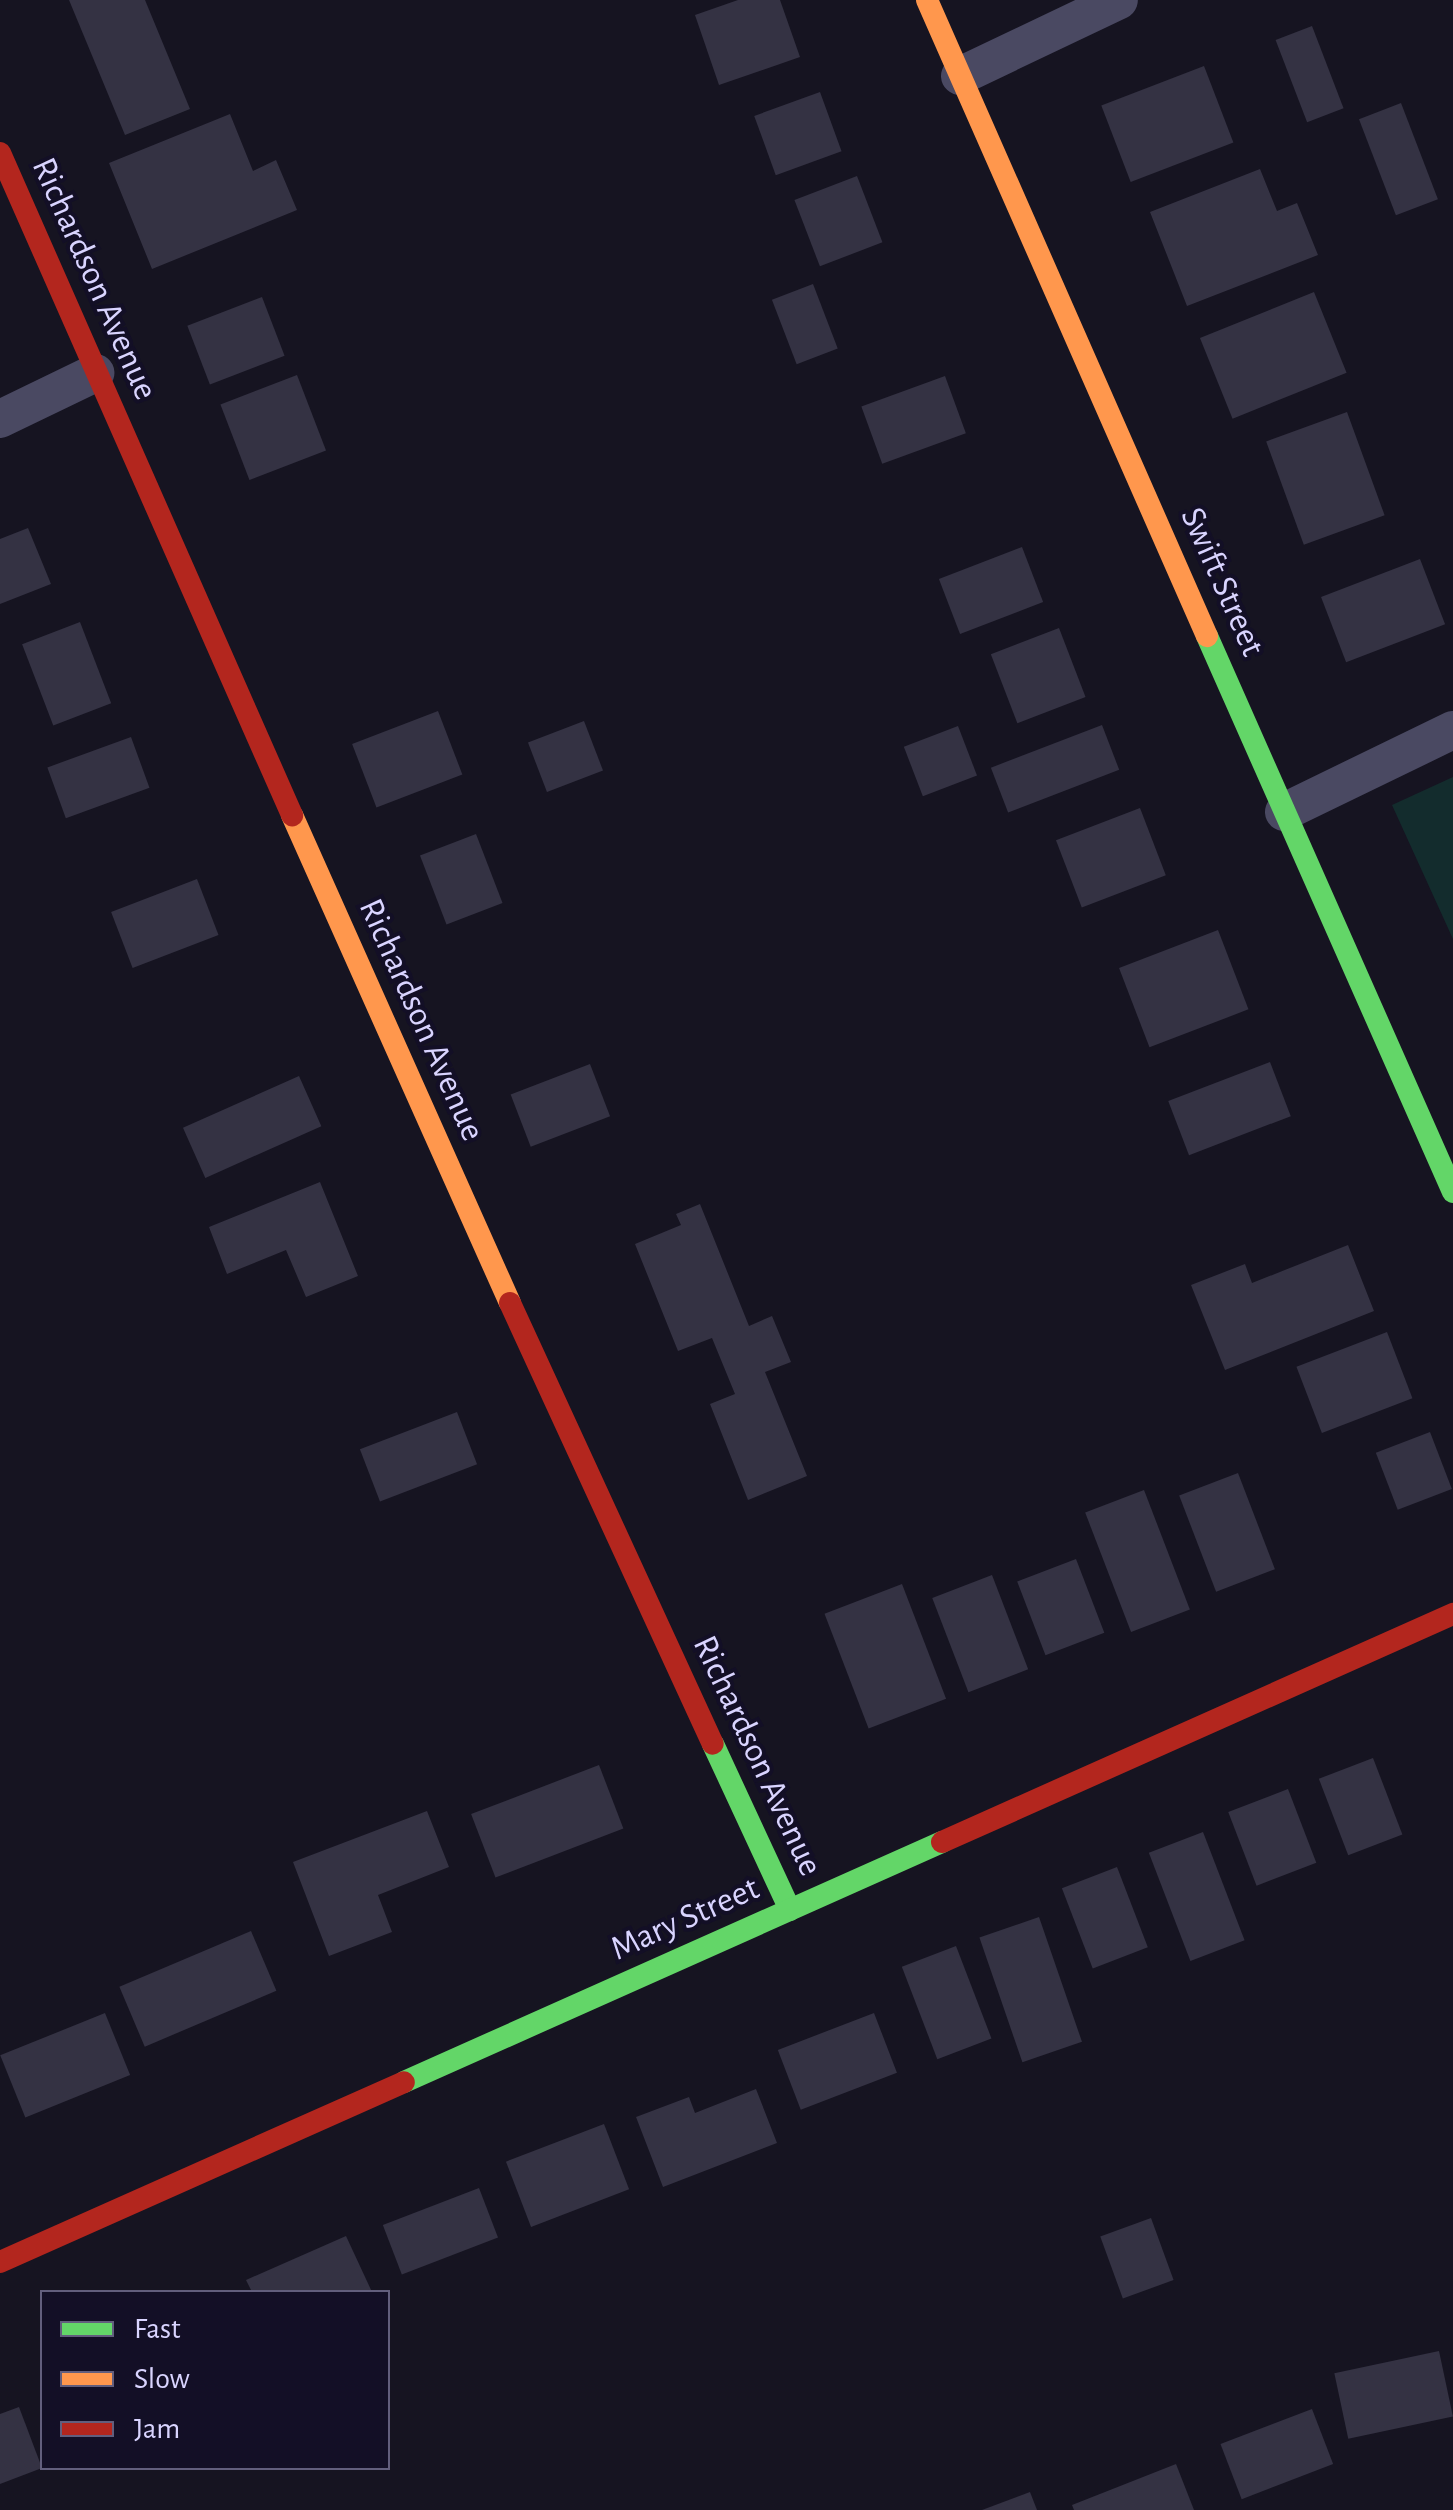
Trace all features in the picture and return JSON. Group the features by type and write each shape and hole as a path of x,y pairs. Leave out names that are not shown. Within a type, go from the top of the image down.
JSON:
{"street":[{"name":"Swift Street","path":"926,0 1453,1192"},
{"path":"960,76 1119,0"},
{"name":"Richardson Avenue","path":"0,153 95,373 790,1910"},
{"path":"0,418 95,373"},
{"path":"1284,812 1453,730"},
{"name":"Mary Street","path":"0,2262 1453,1614"}],"green space":[{"path":"1453,777 1453,939 1392,805"}],"building":[{"path":"69,0 145,0 190,109 125,135"},
{"path":"738,0 780,0 800,57 719,85 695,15"},
{"path":"1312,26 1344,108 1307,122 1276,40"},
{"path":"1204,66 1233,143 1131,182 1101,105"},
{"path":"820,92 842,151 776,175 754,116"},
{"path":"1401,103 1438,199 1396,215 1359,119"},
{"path":"230,114 253,171 276,160 297,210 152,269 109,163"},
{"path":"1260,169 1277,211 1297,203 1318,255 1187,306 1150,212"},
{"path":"857,176 882,242 820,266 794,200"},
{"path":"813,284 838,348 797,364 772,300"},
{"path":"1314,292 1347,373 1233,419 1200,338"},
{"path":"262,297 285,356 210,384 187,326"},
{"path":"297,375 326,451 249,480 220,404"},
{"path":"945,376 966,433 882,464 861,406"},
{"path":"1347,412 1385,515 1304,545 1266,441"},
{"path":"28,528 51,584 0,604 0,539"},
{"path":"1022,547 1043,602 960,634 939,579"},
{"path":"1420,559 1445,624 1346,662 1321,597"},
{"path":"80,622 111,703 53,725 22,644"},
{"path":"1059,628 1086,697 1017,723 991,654"},
{"path":"438,711 462,774 376,807 352,744"},
{"path":"584,721 603,770 547,792 528,743"},
{"path":"1102,725 1119,770 1008,812 991,768"},
{"path":"958,726 977,775 923,796 904,747"},
{"path":"131,737 149,788 66,818 47,767"},
{"path":"1140,808 1166,875 1082,907 1056,840"},
{"path":"476,834 503,903 447,925 420,856"},
{"path":"197,879 219,935 133,968 111,912"},
{"path":"1218,930 1248,1009 1150,1047 1119,968"},
{"path":"1270,1062 1291,1116 1189,1155 1168,1101"},
{"path":"590,1064 610,1116 531,1147 511,1094"},
{"path":"299,1076 321,1126 205,1178 183,1128"},
{"path":"320,1182 358,1276 306,1297 286,1250 227,1274 209,1227"},
{"path":"700,1204 749,1326 772,1316 791,1362 765,1372 807,1476 748,1500 710,1404 735,1394 712,1338 678,1351 635,1244 681,1225 676,1214"},
{"path":"1348,1245 1374,1311 1225,1370 1191,1285 1245,1264 1252,1283"},
{"path":"1387,1332 1412,1398 1322,1433 1296,1367"},
{"path":"457,1412 477,1464 380,1502 360,1449"},
{"path":"1430,1432 1452,1489 1398,1510 1376,1453"},
{"path":"1238,1473 1275,1569 1216,1592 1179,1496"},
{"path":"1144,1490 1190,1609 1131,1632 1085,1513"},
{"path":"1076,1559 1104,1633 1045,1655 1017,1582"},
{"path":"992,1575 1028,1669 968,1692 932,1598"},
{"path":"902,1584 946,1699 869,1729 825,1614"},
{"path":"1373,1758 1402,1835 1348,1855 1319,1779"},
{"path":"599,1765 623,1828 495,1878 471,1814"},
{"path":"1288,1789 1316,1863 1257,1886 1228,1812"},
{"path":"427,1811 449,1867 378,1895 392,1932 329,1956 293,1862"},
{"path":"1203,1832 1245,1940 1190,1961 1149,1853"},
{"path":"1117,1867 1148,1947 1093,1968 1062,1888"},
{"path":"1039,1917 1082,2042 1022,2062 979,1938"},
{"path":"251,1931 276,1991 145,2047 119,1987"},
{"path":"956,1946 991,2038 937,2059 902,1967"},
{"path":"105,2013 130,2075 25,2117 0,2055"},
{"path":"874,2013 897,2073 801,2110 778,2050"},
{"path":"756,2089 777,2143 663,2187 636,2117 689,2097 695,2113"},
{"path":"604,2124 629,2189 531,2227 506,2162"},
{"path":"479,2188 498,2237 402,2274 383,2225"},
{"path":"1151,2218 1174,2280 1123,2298 1100,2236"},
{"path":"346,2236 371,2290 251,2290 246,2280"},
{"path":"1439,2351 1453,2417 1348,2439 1334,2373"},
{"path":"19,2407 40,2469 0,2484 0,2414"},
{"path":"1312,2409 1333,2464 1242,2499 1221,2444"},
{"path":"1176,2464 1194,2510 1074,2510 1072,2505"},
{"path":"1030,2492 1037,2510 982,2510"}],"traffic: fast":[{"path":"1207,636 1453,1192"},
{"path":"713,1744 790,1910"},
{"path":"404,2082 942,1842"}],"traffic: slow":[{"path":"927,0 1207,636"},
{"path":"292,815 510,1303"}],"traffic: jam":[{"path":"0,153 292,815"},
{"path":"510,1303 713,1744"},
{"path":"942,1842 1453,1614"},
{"path":"0,2262 404,2082"}]}
